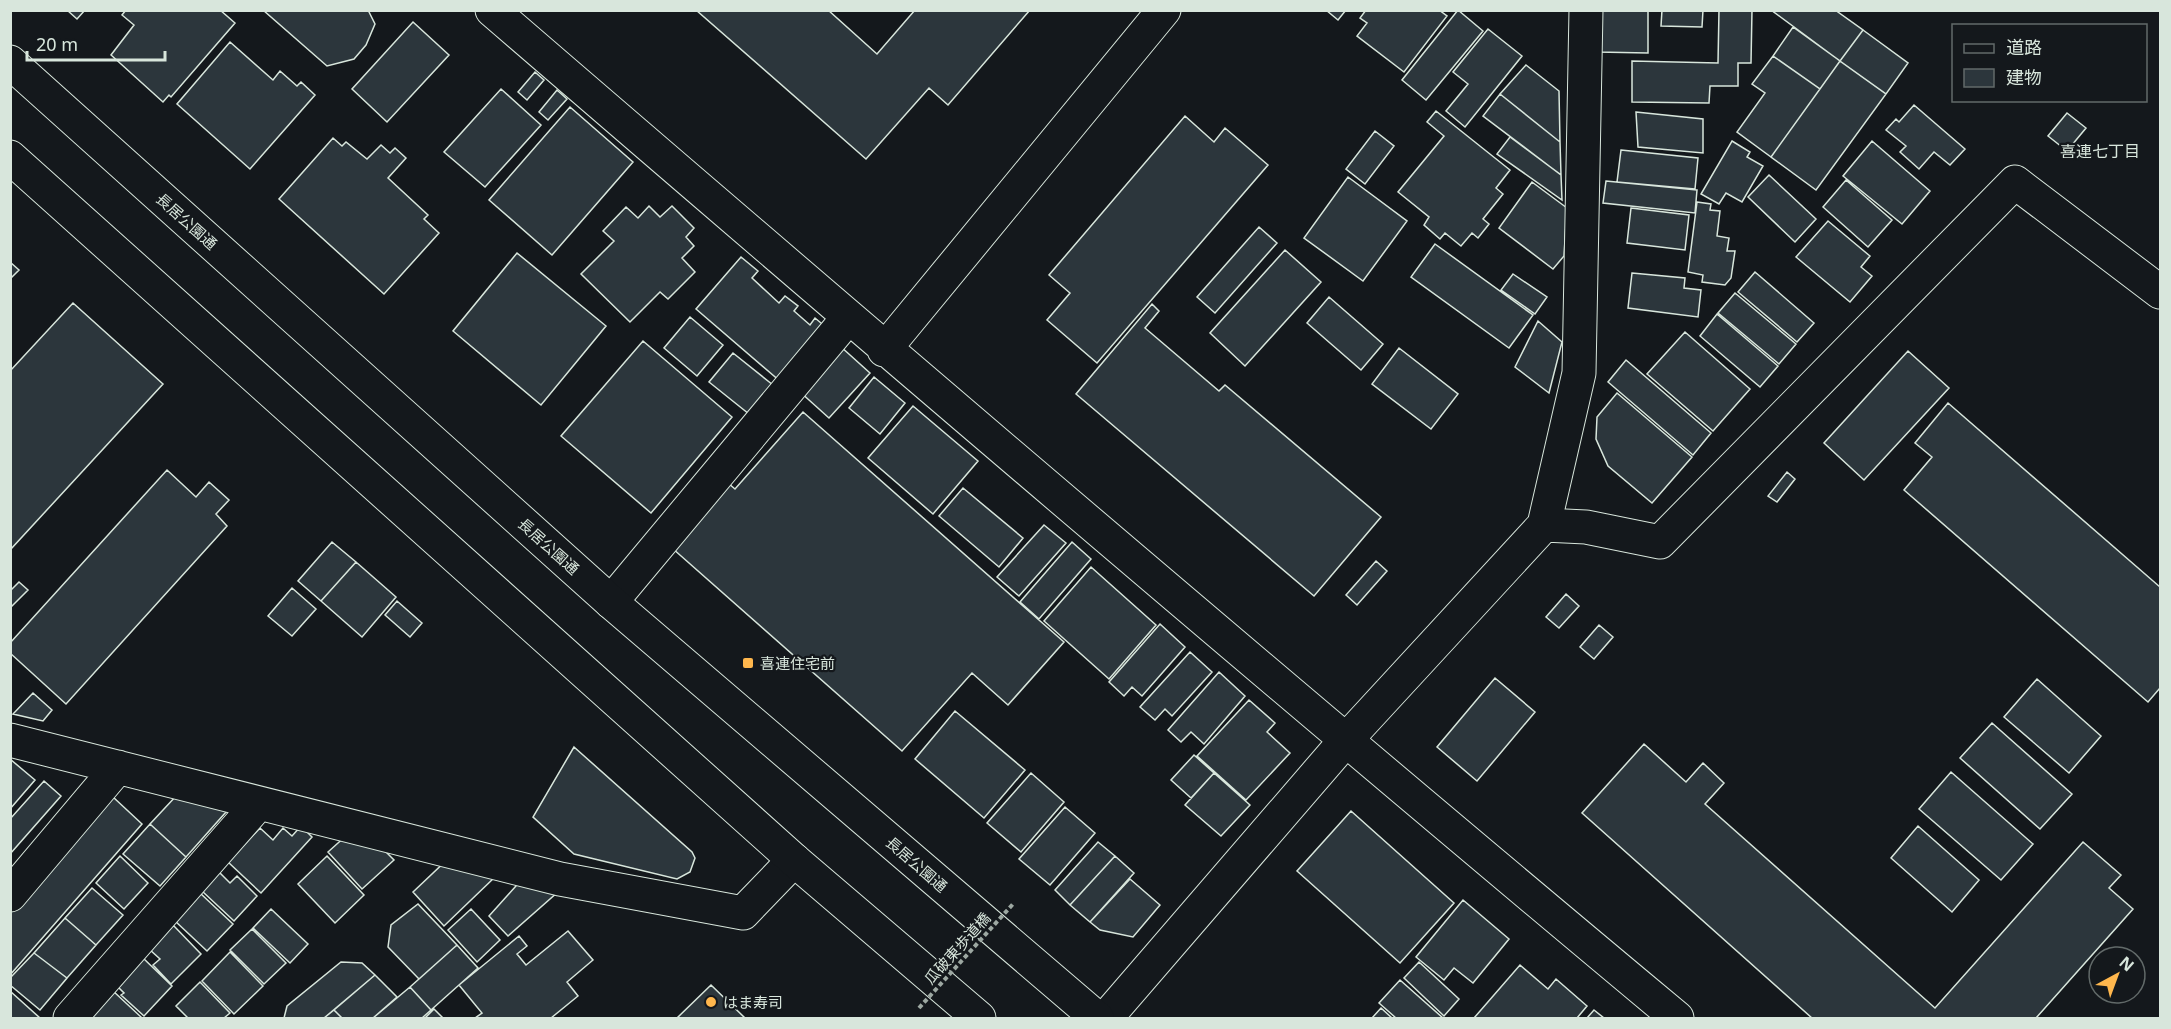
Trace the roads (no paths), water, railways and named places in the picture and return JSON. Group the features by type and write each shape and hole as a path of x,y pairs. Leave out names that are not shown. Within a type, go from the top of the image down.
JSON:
{"street":[{"path":"492,10 884,350 1345,741 1677,1018"},
{"path":"884,350 1164,10"},
{"path":"1106,1018 1345,741 1544,525 1579,372 1586,10"},
{"name":"長居公園通","path":"10,62 611,602 1097,1018"},
{"path":"10,157 794,860 979,1018"},
{"path":"1544,525 1586,527 1660,542 2015,182 2160,292"},
{"path":"611,602 848,318"},
{"path":"10,740 560,879 743,913 794,860"},
{"path":"10,895 118,767"},
{"path":"70,1018 259,803"}],"place":[{"name":"喜連住宅前","path":"748,663"},
{"name":"はま寿司","path":"711,1002"}],"district":[{"name":"喜連七丁目","path":"2100,151"}]}
